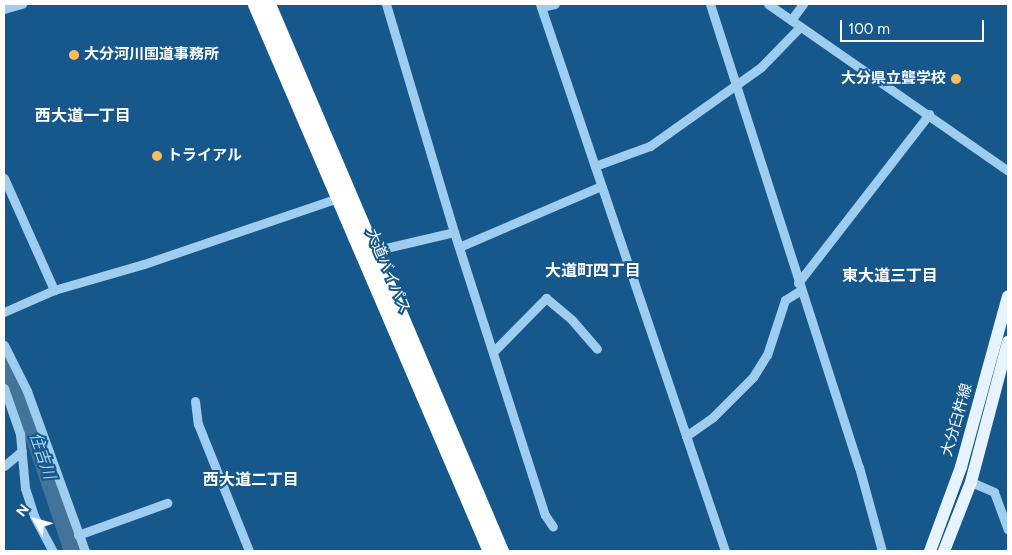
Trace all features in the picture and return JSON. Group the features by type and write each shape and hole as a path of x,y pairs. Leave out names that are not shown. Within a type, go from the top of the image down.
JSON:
{"highway":[{"name":"大道バイパス","path":"255,4 490,551"},
{"name":"大道バイパス","path":"268,4 501,551"}],"main road":[{"name":"大分臼杵線","path":"930,551 961,467 1008,296"},
{"name":"大分臼杵線","path":"944,551 971,482 1008,342"}],"street":[{"path":"4,9 22,4"},
{"path":"386,4 454,232 545,515 553,526"},
{"path":"555,4 540,6 724,551"},
{"path":"710,4 882,551"},
{"path":"768,4 929,114 1008,171"},
{"path":"791,20 803,4"},
{"path":"595,166 650,146 761,67 800,27"},
{"path":"686,436 719,411 753,377 767,355 785,300 799,286 929,114"},
{"path":"4,178 54,290"},
{"path":"459,247 601,186"},
{"path":"4,312 54,290 144,264 338,198"},
{"path":"373,251 454,232"},
{"path":"493,352 546,298 572,320 597,349"},
{"path":"4,345 27,391 85,551"},
{"path":"4,388 18,425 25,488 34,516 53,551"},
{"path":"195,401 198,424 249,551"},
{"path":"4,466 22,451"},
{"path":"971,482 994,492 1008,530"},
{"path":"78,536 167,503"}],"waterway":[{"name":"住吉川","path":"4,364 29,420 73,551"}],"place":[{"name":"大分河川国道事務所","path":"74,55"},
{"name":"大分県立聾学校","path":"956,79"},
{"name":"トライアル","path":"157,156"}],"district":[{"name":"西大道一丁目","path":"83,116"},
{"name":"大道町四丁目","path":"593,271"},
{"name":"東大道三丁目","path":"890,276"},
{"name":"西大道二丁目","path":"251,480"}]}
